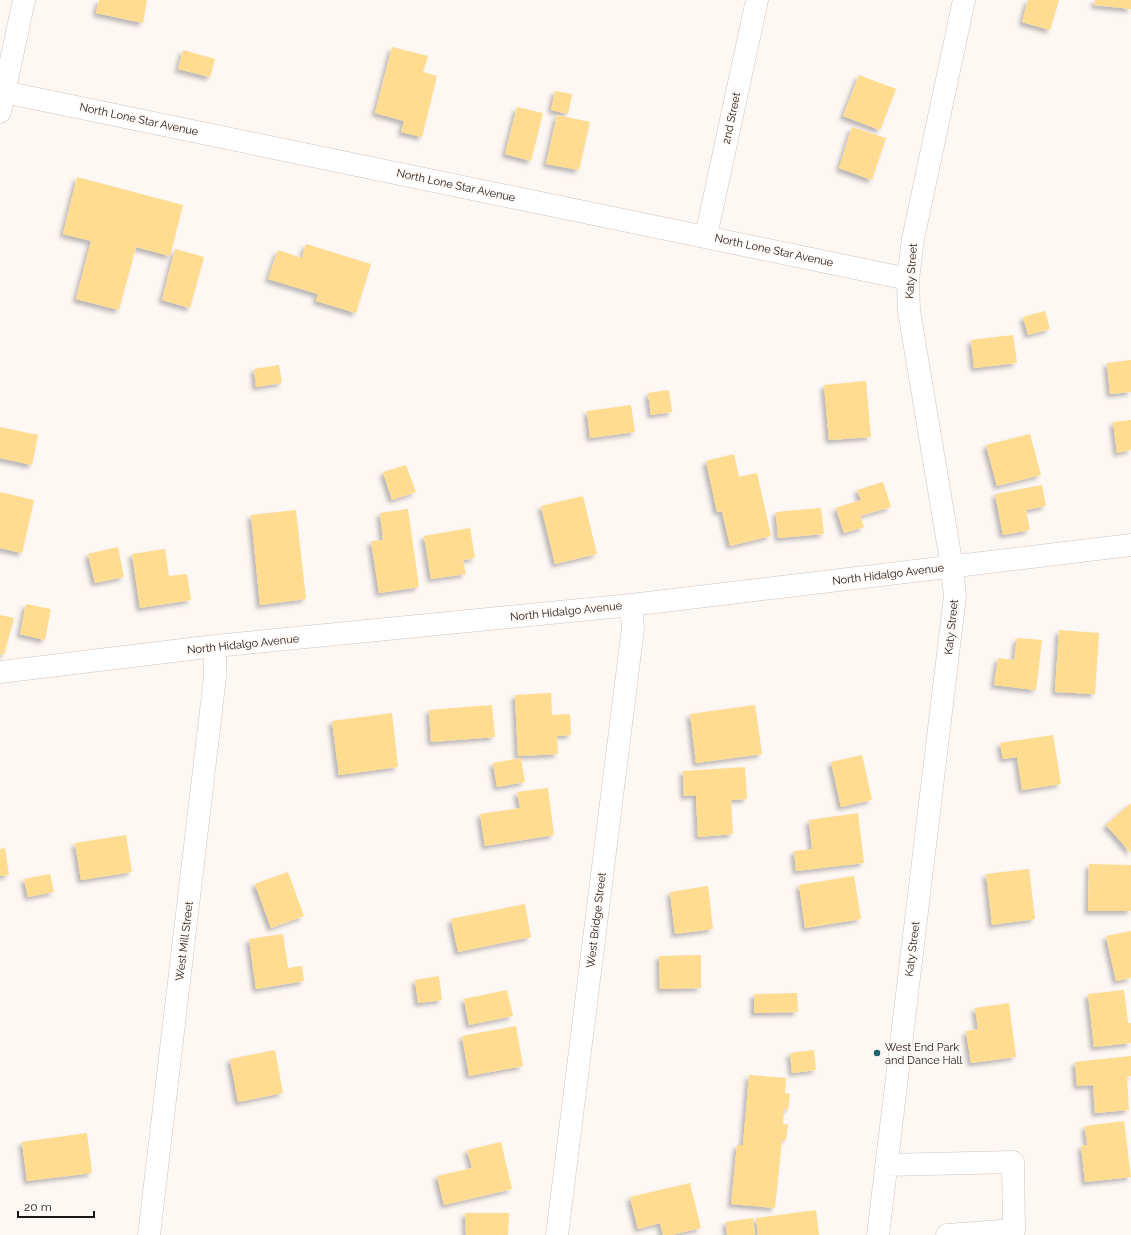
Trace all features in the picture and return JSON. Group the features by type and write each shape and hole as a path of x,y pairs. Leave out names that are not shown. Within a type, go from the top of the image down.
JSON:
{"street":[{"path":"2,102 24,0"},
{"name":"2nd Street","path":"706,236 757,0"},
{"name":"Katy Street","path":"878,1235 955,596 952,566 909,311 908,279 913,240 964,0"},
{"name":"North Lone Star Avenue","path":"2,102 706,236 908,279"},
{"name":"North Hidalgo Avenue","path":"0,672 215,646 631,605 1131,545"},
{"name":"West Bridge Street","path":"557,1235 633,628 631,605"},
{"name":"West Mill Street","path":"149,1235 215,677 215,646"},
{"path":"886,1165 1013,1162 1014,1230 947,1235"}],"building":[{"path":"99,0 147,0 143,23 96,13"},
{"path":"1028,0 1059,0 1050,30 1022,22"},
{"path":"1095,0 1131,0 1131,9 1094,5"},
{"path":"392,47 428,56 423,72 437,76 422,137 401,132 404,121 375,113"},
{"path":"183,50 215,59 210,77 178,69"},
{"path":"859,75 896,89 880,130 843,116"},
{"path":"555,91 572,94 568,114 551,110"},
{"path":"517,107 543,113 531,161 505,154"},
{"path":"557,115 590,122 579,170 546,164"},
{"path":"852,127 886,138 872,180 839,168"},
{"path":"77,177 183,205 170,256 136,247 119,310 76,299 91,241 63,234"},
{"path":"306,244 371,264 356,313 316,301 318,294 268,279 278,250 302,258"},
{"path":"175,249 204,257 190,308 162,300"},
{"path":"1045,311 1050,329 1028,335 1023,317"},
{"path":"1013,335 1017,363 974,368 971,340"},
{"path":"1131,360 1131,392 1110,394 1107,363"},
{"path":"279,365 282,383 256,387 254,369"},
{"path":"866,381 871,437 829,440 824,385"},
{"path":"669,390 672,412 651,415 648,393"},
{"path":"631,405 635,432 590,438 587,411"},
{"path":"1131,420 1131,450 1117,453 1113,422"},
{"path":"0,427 38,435 32,465 0,458"},
{"path":"1030,434 1041,475 997,486 986,445"},
{"path":"734,454 739,477 757,473 771,536 730,546 722,511 717,512 706,461"},
{"path":"406,465 416,492 392,500 383,472"},
{"path":"883,482 891,507 860,516 864,527 844,533 836,508 861,500 857,490"},
{"path":"1042,485 1046,506 1026,510 1030,530 1003,535 995,494"},
{"path":"0,492 34,500 22,553 0,548"},
{"path":"583,496 597,554 555,564 541,506"},
{"path":"821,508 824,534 778,538 776,512"},
{"path":"408,509 419,587 379,593 371,541 383,540 380,513"},
{"path":"296,510 306,599 260,605 251,515"},
{"path":"470,528 475,558 463,560 466,574 431,579 424,536"},
{"path":"118,547 124,577 95,583 88,554"},
{"path":"165,549 169,576 187,574 191,600 140,608 132,554"},
{"path":"26,604 51,609 45,640 20,634"},
{"path":"0,615 14,618 4,655 0,654"},
{"path":"1059,630 1099,633 1095,694 1055,692"},
{"path":"1017,638 1042,640 1036,690 994,685 998,658 1014,660"},
{"path":"551,693 552,715 570,714 571,735 557,736 558,754 518,756 515,695"},
{"path":"492,705 495,737 431,742 429,710"},
{"path":"755,705 762,754 696,763 690,714"},
{"path":"392,713 398,767 339,775 332,721"},
{"path":"1053,735 1061,784 1022,790 1017,757 1003,759 1000,743"},
{"path":"862,755 872,800 841,807 831,762"},
{"path":"521,758 525,782 497,787 493,763"},
{"path":"745,767 747,799 731,800 733,834 698,837 696,795 684,796 683,771"},
{"path":"548,788 554,835 485,846 480,814 520,808 517,792"},
{"path":"1131,803 1131,853 1106,825"},
{"path":"858,813 864,863 796,871 794,851 812,849 809,820"},
{"path":"126,835 132,872 81,880 75,843"},
{"path":"5,848 9,875 0,876 0,849"},
{"path":"1089,864 1131,865 1131,911 1088,911"},
{"path":"1029,869 1035,919 992,925 986,874"},
{"path":"288,872 304,916 271,928 255,884"},
{"path":"50,874 54,892 28,897 24,879"},
{"path":"854,876 861,919 805,928 799,885"},
{"path":"708,886 713,929 675,934 670,892"},
{"path":"525,904 531,937 458,952 451,919"},
{"path":"1131,931 1131,978 1116,981 1106,936"},
{"path":"283,934 288,968 302,966 304,981 256,989 249,939"},
{"path":"701,955 701,988 660,989 659,956"},
{"path":"439,976 442,1000 418,1003 415,980"},
{"path":"507,990 513,1016 469,1025 464,999"},
{"path":"1124,990 1128,1023 1131,1023 1131,1043 1094,1047 1088,994"},
{"path":"797,993 798,1012 754,1013 754,994"},
{"path":"1009,1003 1016,1057 971,1063 966,1031 978,1029 975,1008"},
{"path":"516,1026 523,1066 469,1076 462,1036"},
{"path":"275,1050 283,1093 238,1102 230,1059"},
{"path":"814,1050 816,1070 792,1073 790,1053"},
{"path":"1131,1056 1131,1076 1127,1077 1129,1110 1095,1113 1093,1085 1077,1086 1075,1062"},
{"path":"749,1075 786,1078 785,1093 790,1094 788,1110 784,1109 783,1124 788,1124 786,1140 782,1140 775,1208 731,1204 737,1145 743,1145"},
{"path":"1124,1121 1131,1177 1085,1182 1081,1146 1087,1145 1085,1126"},
{"path":"87,1133 92,1173 27,1181 22,1142"},
{"path":"501,1142 512,1189 444,1205 437,1176 472,1168 467,1150"},
{"path":"690,1183 701,1228 671,1235 663,1235 660,1223 638,1229 630,1197"},
{"path":"816,1210 819,1235 758,1235 756,1218"},
{"path":"465,1213 509,1213 508,1235 466,1235"},
{"path":"753,1218 755,1235 727,1235 726,1222"}],"place":[{"name":"West End Park and Dance Hall","path":"877,1053"}]}
